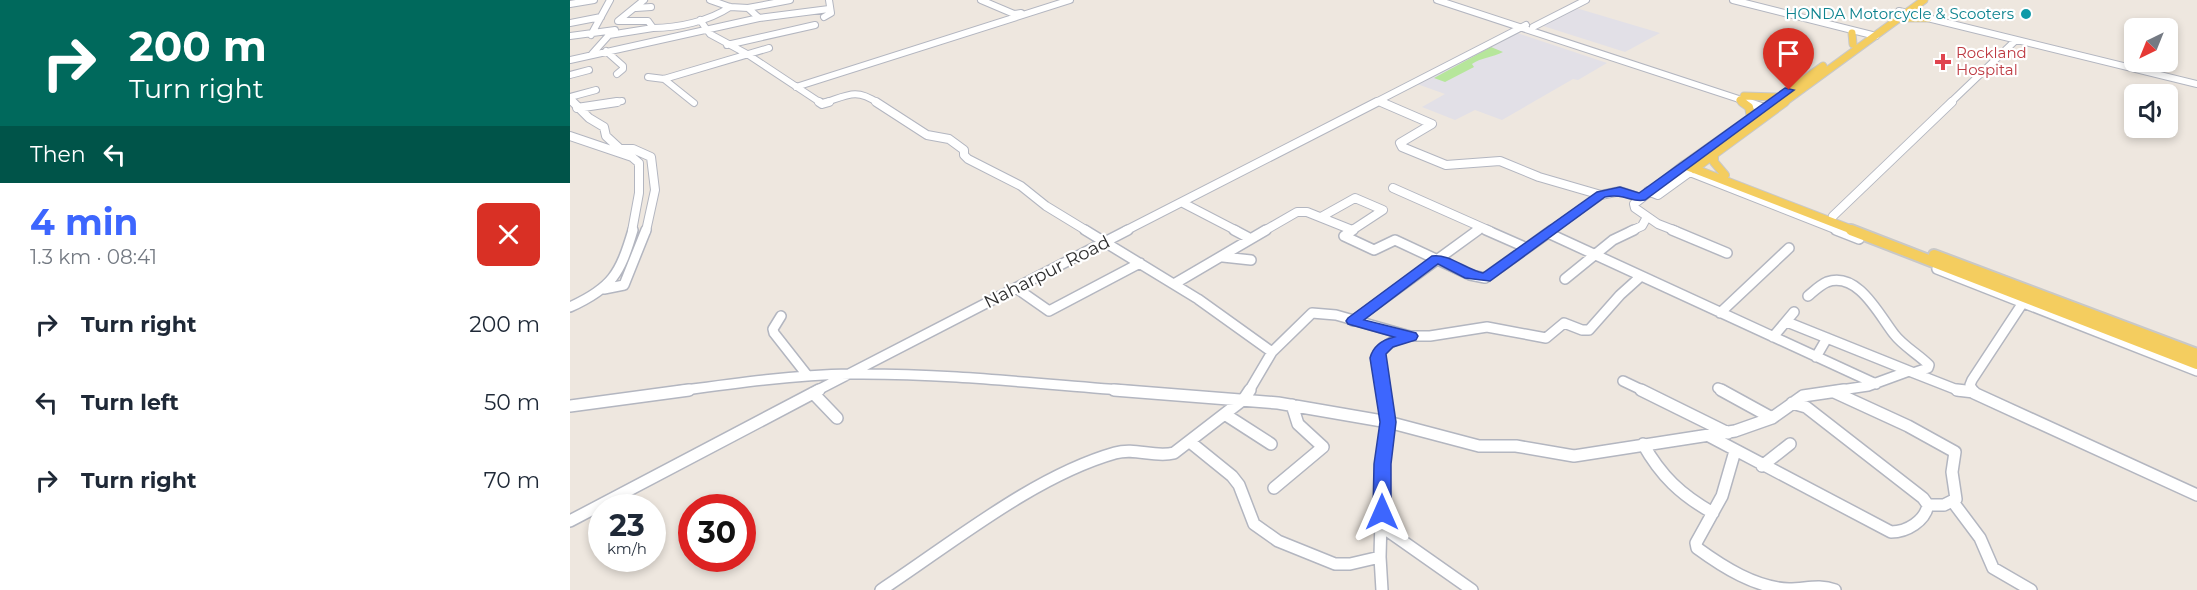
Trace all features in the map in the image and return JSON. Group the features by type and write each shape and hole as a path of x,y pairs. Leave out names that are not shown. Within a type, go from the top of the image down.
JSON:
{"main road":[{"path":"1691,167 1714,154 1771,108 1918,2 1920,10 1930,17"},
{"path":"1904,12 1930,17"},
{"path":"1852,33 1853,44"},
{"path":"1691,167 1751,117 1771,108 1779,97 1853,44 1870,36"},
{"path":"1742,98 1779,97"},
{"path":"1742,98 1749,107 1751,117"},
{"path":"1714,154 1714,162 1725,175"},
{"path":"1691,167 1725,175 1833,216 2026,297 2197,354"},
{"path":"1691,167 2197,364"}],"street":[{"path":"570,4 594,0"},
{"path":"591,36 610,0"},
{"path":"636,8 644,0"},
{"path":"710,0 733,7 748,8 790,0"},
{"path":"824,17 831,13 829,0"},
{"path":"981,0 1016,15 1054,1 1064,0"},
{"path":"796,87 1070,0"},
{"path":"1437,0 1526,26 1771,108"},
{"path":"1449,0 1742,98"},
{"name":"Naharpur Road","path":"570,521 1379,101 1526,26 1586,0"},
{"path":"1733,0 1870,36"},
{"path":"570,42 591,36 652,26 666,28 717,16 733,7 764,1"},
{"path":"570,60 757,16 814,5"},
{"path":"651,7 630,9 619,22 648,21 652,26"},
{"path":"748,8 757,16 829,9"},
{"path":"1904,12 2197,83"},
{"path":"570,23 601,17"},
{"path":"1930,17 2197,83"},
{"path":"700,20 705,29 727,45 747,54 822,104 852,94 864,94 927,135 949,139 964,150 964,155 968,159 1021,186 1046,206 1174,284 1272,352"},
{"path":"1814,21 1870,36"},
{"path":"727,45 815,25"},
{"path":"570,36 609,35 652,26"},
{"path":"635,45 638,30"},
{"path":"592,54 609,35"},
{"path":"1833,216 2016,40"},
{"path":"664,80 769,48"},
{"path":"606,51 623,66 624,69 617,74"},
{"path":"570,75 589,70"},
{"path":"648,77 664,80 694,103"},
{"path":"596,90 570,98 592,122 604,127 608,139 619,148"},
{"path":"577,108 622,100"},
{"path":"1379,101 1432,124 1400,143 1402,147 1446,165 1500,160 1539,177 1601,195"},
{"path":"570,136 609,149 639,163 642,180 640,203 620,265 604,289"},
{"path":"570,307 604,289 624,285 651,219 655,189 651,157 639,150 609,149"},
{"path":"1691,167 1658,195 1648,191 1634,204 1635,208 1647,217 1727,253"},
{"path":"1393,188 1527,248"},
{"path":"1320,217 1357,197 1383,210 1344,237 1370,249 1376,249 1395,240 1470,275 1485,278 1601,195 1620,190 1641,198"},
{"path":"1183,203 1251,239"},
{"path":"1174,284 1297,212 1307,212 1352,230"},
{"path":"1565,279 1620,236 1640,228 1647,217"},
{"path":"1353,321 1481,228"},
{"path":"1548,233 1593,256 1876,384"},
{"path":"1720,313 1789,248"},
{"path":"1223,257 1251,260"},
{"path":"1016,288 1049,311 1140,263"},
{"path":"1382,590 1380,557 1382,472 1388,422 1379,371 1379,353 1394,340 1411,336 1432,336 1470,328 1487,327 1542,338 1548,337 1564,323 1587,331 1633,281 1640,277"},
{"path":"570,406 741,381 807,375 955,376 1244,399 1292,405 1388,422 1479,446 1516,446 1568,456 1728,433 1772,417 1803,396 1876,384 1928,368 1929,365 1895,335 1872,304 1857,289 1842,282 1831,281 1808,296"},
{"path":"1974,393 1970,385 1972,380 2026,297 2197,370"},
{"path":"1773,337 1794,312"},
{"path":"880,590 1010,503 1054,477 1119,452 1133,450 1167,455 1174,453 1244,399 1272,352 1312,313 1322,313 1411,336"},
{"path":"781,316 773,329 774,333 807,375"},
{"path":"1787,322 1962,392 1974,393 2197,495"},
{"path":"1816,357 1827,338"},
{"path":"1623,381 1728,433"},
{"path":"1718,388 1772,417"},
{"path":"1832,391 1951,448 1956,456 1952,471 1957,495 1953,502 1944,506 1928,505"},
{"path":"813,393 837,418"},
{"path":"1708,435 1762,466 1891,532 1899,532 1922,519 1927,513 1928,505 1923,498 1806,407 1792,403"},
{"path":"1274,488 1323,447 1298,424 1292,405"},
{"path":"1226,415 1271,444"},
{"path":"1190,442 1232,476 1239,485 1254,524 1278,541 1335,564 1350,564 1380,557"},
{"path":"1643,444 1662,478 1673,488 1713,513"},
{"path":"1762,466 1790,444"},
{"path":"1735,451 1724,491 1696,543 1701,551 1735,570 1774,586 1792,589 1819,585 1835,590"},
{"path":"1953,502 1980,538 1993,568 2031,590"},
{"path":"1381,526 1472,590"}],"shaded area":[{"path":"1576,8 1660,33 1625,52 1540,25"},
{"path":"1517,33 1607,63 1578,80 1573,79 1502,120 1475,110 1455,120 1422,107 1445,94 1417,84"}],"green space":[{"path":"1491,47 1503,52 1475,62 1472,64 1474,67 1445,82 1434,78"}],"place":[{"name":"HONDA Motorcycle & Scooters","path":"2026,14"},
{"name":"Rockland Hospital","path":"1943,62"}],"route":[{"path":"1382,512 1383,464 1388,422 1378,358 1382,348 1394,340 1411,336 1392,333 1353,321 1437,259 1470,275 1485,278 1591,200 1620,190 1641,198 1789,90"}]}
